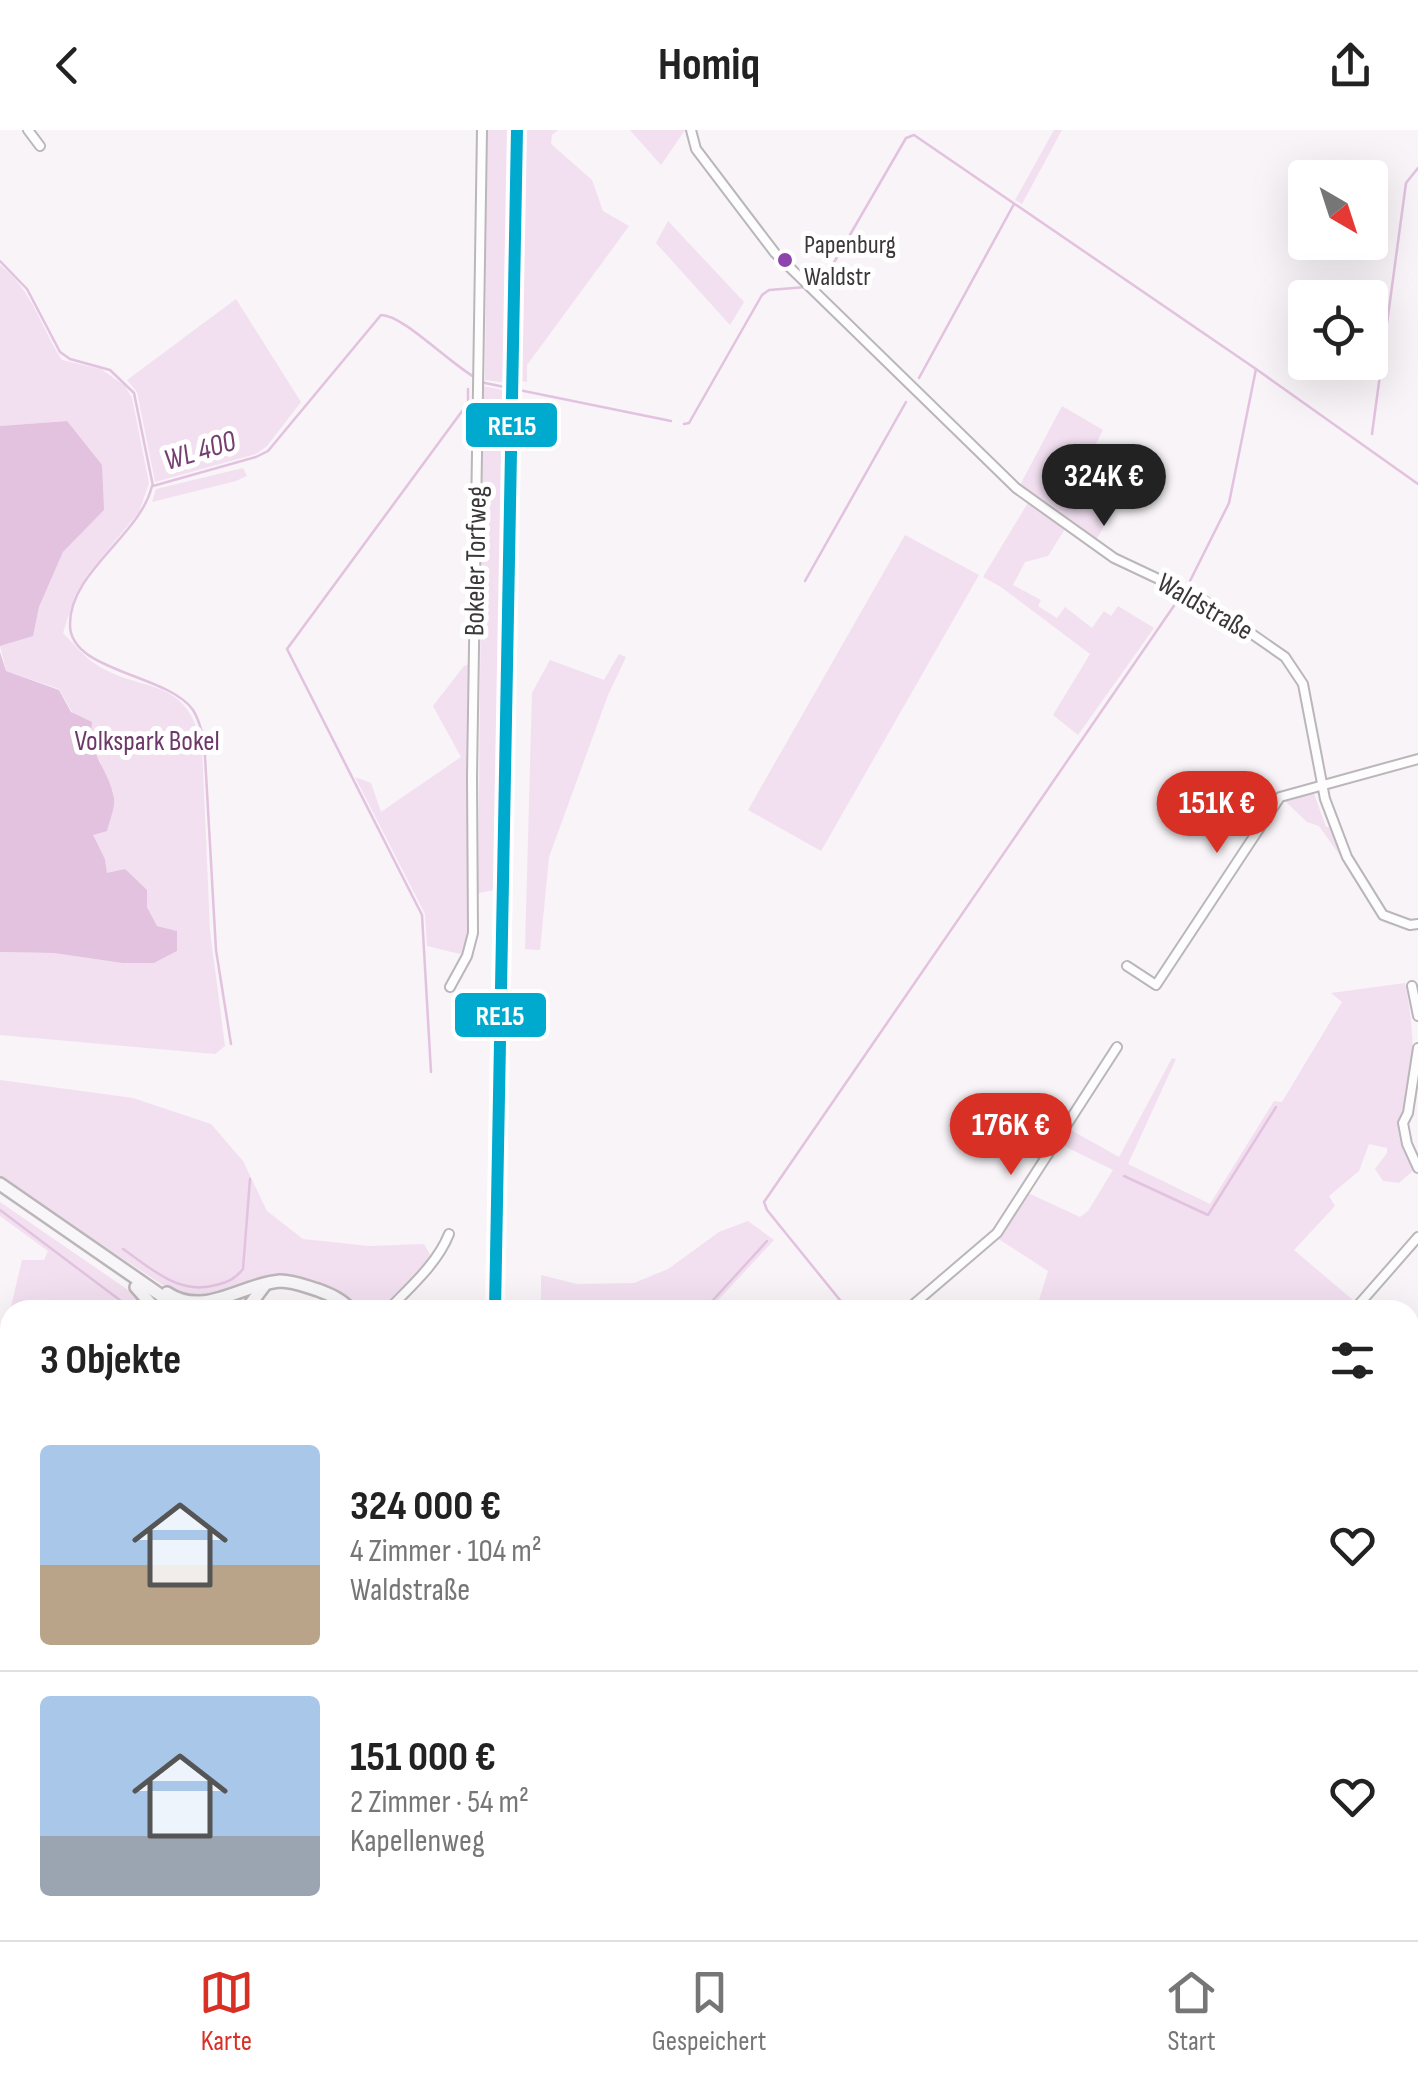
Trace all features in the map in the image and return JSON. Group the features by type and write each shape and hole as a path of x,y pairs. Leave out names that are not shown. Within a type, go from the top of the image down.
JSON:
{"main road":[{"path":"0,1184 167,1300"},
{"path":"124,1272 148,1300"},
{"path":"212,1300 267,1283 294,1282 338,1300"},
{"path":"254,1300 267,1283"},
{"path":"146,1286 155,1285 174,1298 185,1300"}],"street":[{"path":"28,130 40,146"},
{"name":"Bokeler Torfweg","path":"450,986 467,956 474,933 472,777 482,130"},
{"name":"Waldstraße","path":"691,130 696,149 776,253 1016,488 1114,558 1204,600 1285,657 1303,684 1322,784 1346,856 1384,915 1410,925 1418,924"},
{"path":"1128,966 1156,985 1280,797 1418,759"},
{"path":"1412,986 1418,1016"},
{"path":"919,1300 997,1233 1117,1047"},
{"path":"1418,1048 1403,1123 1418,1168"},
{"path":"398,1300 444,1248 449,1234"},
{"path":"1363,1300 1418,1237"}],"green space":[{"path":"487,130 513,130 508,383 485,380"},
{"path":"525,130 558,130 552,135 551,144 592,180 603,211 629,226 527,365 527,382 521,381"},
{"path":"630,130 685,130 661,165"},
{"path":"1054,130 1062,130 1022,204 1015,200"},
{"path":"668,221 744,302 730,325 656,243"},
{"name":"Volkspark Bokel","path":"0,265 28,297 62,360 101,369 125,386 132,398 149,483 139,512 75,595 63,633 91,661 109,672 172,695 194,722 202,745 210,931 225,1046 215,1054 0,1035 0,952 154,963 177,951 177,931 157,926 147,907 107,874 105,859 92,835 101,763 59,689 6,671 0,646 33,635 39,607 63,552 104,510 67,421 0,426"},
{"path":"236,299 301,402 267,446 256,454 155,482 137,392 127,380"},
{"path":"483,386 507,391 495,890 478,893"},
{"path":"1062,406 1103,430 1078,477 1084,492 1115,507 1096,540 1019,487"},
{"path":"243,468 247,476 236,481 152,502 156,489"},
{"path":"1029,501 1065,529 1048,556 1025,562 1013,585 1041,600 1038,606 1057,618 1065,607 1092,628 1104,611 1111,616 1118,606 1154,628 1078,735 1053,715 1090,654 983,577"},
{"path":"905,535 979,575 821,851 748,810"},
{"path":"619,654 626,657 608,695 549,857 540,950 525,949 532,693 550,660 604,680"},
{"path":"469,664 470,933 464,955 427,946 425,914 355,777 371,783 381,812 461,757 433,706"},
{"path":"1313,791 1344,861 1319,826 1307,822 1283,799"},
{"path":"1405,983 1411,1017 1410,1089 1400,1122 1415,1169 1399,1183 1383,1181 1375,1169 1387,1148 1369,1144 1359,1171 1329,1196 1335,1206 1294,1250 1353,1300 1039,1300 1048,1271 997,1238 1028,1193 1080,1217 1088,1211 1113,1170 1060,1144 1069,1129 1119,1157 1172,1058 1176,1059 1128,1164 1210,1204 1274,1101 1282,1102 1342,1002 1331,993"},
{"path":"0,1080 133,1098 211,1124 243,1161 267,1211 303,1239 369,1246 424,1244 431,1256 393,1300 336,1300 290,1277 202,1299 175,1293 0,1178"},
{"path":"0,1202 138,1300 13,1300 22,1260 44,1260 48,1251 0,1216"},
{"path":"748,1221 774,1240 718,1300 541,1300 541,1275 577,1284 634,1283 668,1269 719,1232"}],"shaded area":[{"path":"67,421 102,465 104,510 63,552 39,607 33,636 0,646 0,426"},
{"path":"0,652 6,671 59,690 71,712 92,722 93,744 114,799 107,831 93,835 107,873 125,869 147,890 147,907 157,926 177,931 177,951 154,963 0,952"}],"waterway":[{"path":"813,284 825,278 906,138 914,135 1418,484"},
{"path":"1372,434 1406,183 1418,168"},
{"path":"919,378 1014,204"},
{"name":"WL 400","path":"0,261 27,289 60,352 70,359 110,370 134,393 153,486 268,451 381,315 417,333 485,383 671,421"},
{"path":"684,424 689,423 762,295 769,290 806,287"},
{"path":"1190,581 1229,503 1256,369"},
{"path":"431,1072 422,915 287,649 468,403 468,389"},
{"path":"805,581 906,402"},
{"path":"152,486 134,521 81,588 70,625 74,641 86,653 181,698 198,721 204,739 216,950 231,1044"},
{"path":"840,1300 764,1202 1180,597"},
{"path":"1124,1176 1208,1215 1276,1107"},
{"path":"123,1249 155,1272 190,1287 231,1280 243,1269 250,1179"},
{"path":"0,1210 120,1300"},
{"path":"713,1300 767,1241"}],"transit line":[{"name":"RE15","path":"495,1300 517,130"}],"place":[{"name":"Papenburg Waldstr","path":"785,260"}]}
